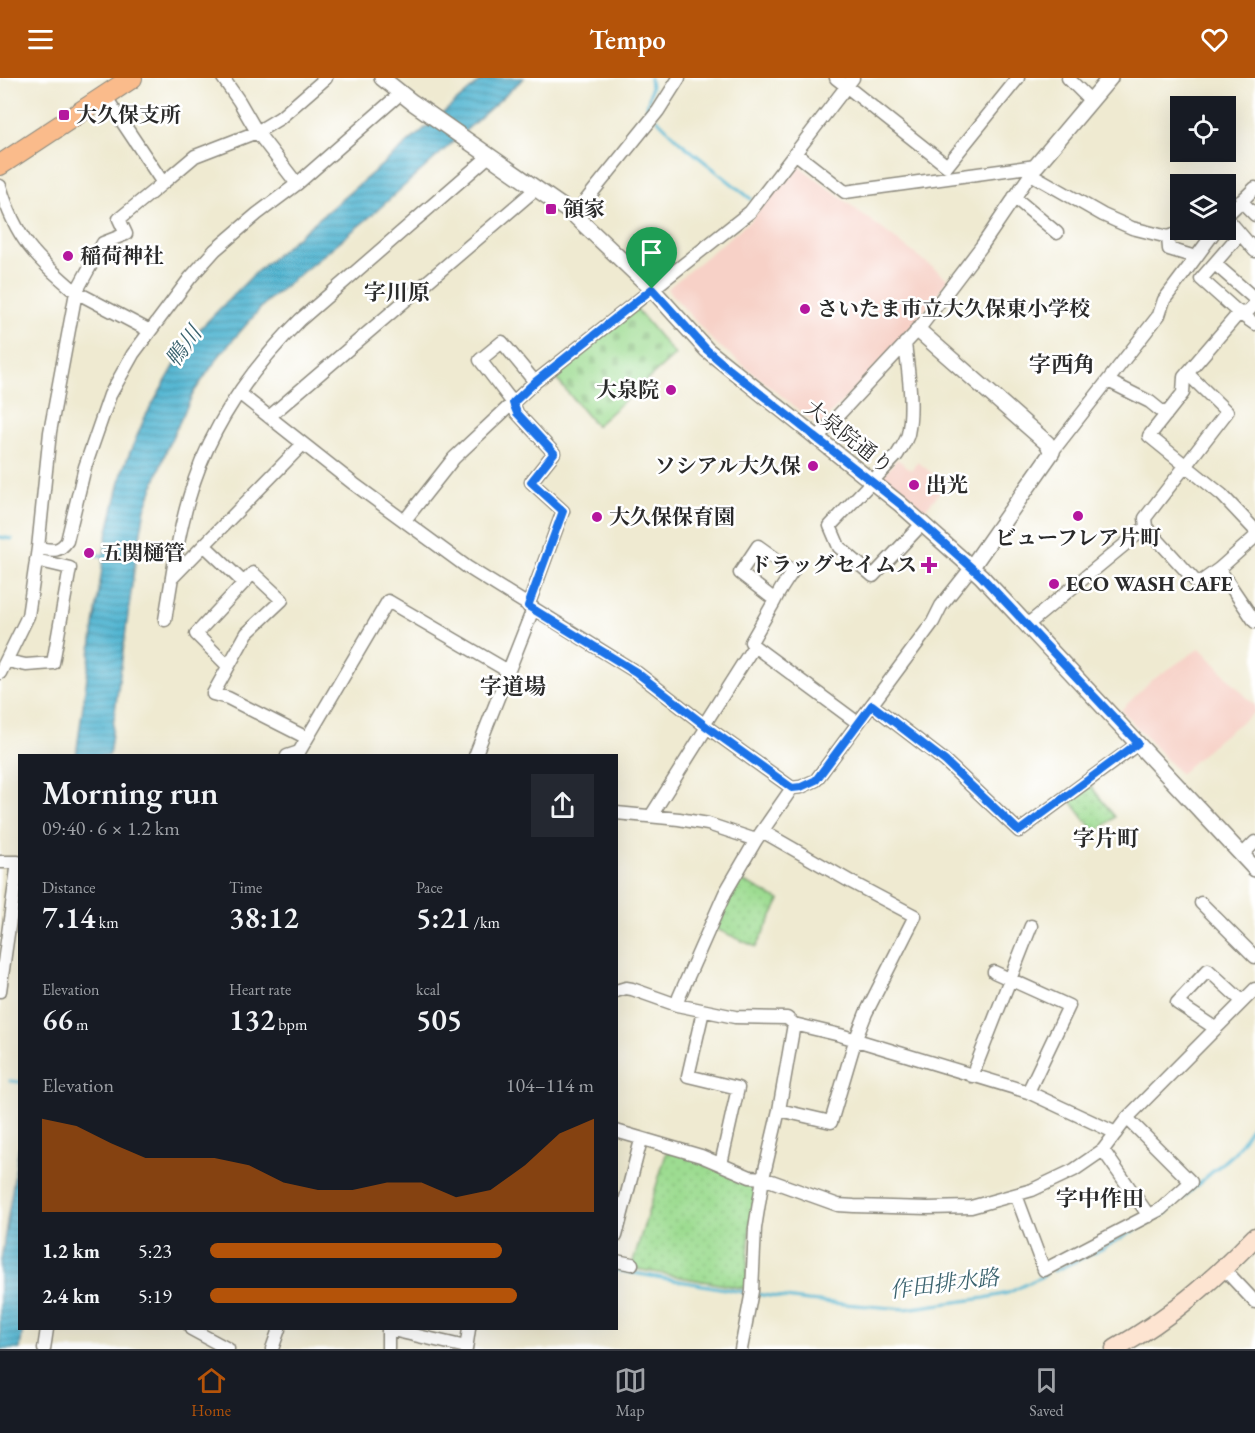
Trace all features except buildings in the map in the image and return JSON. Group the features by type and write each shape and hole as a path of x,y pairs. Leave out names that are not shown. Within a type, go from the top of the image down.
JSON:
{"main road":[{"path":"0,165 132,78"},
{"path":"1115,1349 1168,1316 1199,1293 1255,1237"}],"street":[{"path":"0,673 28,616 50,432 76,292 103,243 126,234 119,219 195,156 257,132 292,109 326,78"},
{"name":"大泉院通り","path":"382,78 484,153 574,215 652,289 707,350 872,482 971,568 1255,869"},
{"path":"574,215 657,111 679,78"},
{"path":"836,78 850,82 947,166 1018,78"},
{"path":"1068,78 1091,101"},
{"path":"816,439 918,330 981,247 1034,170 1110,78"},
{"path":"227,80 257,132 297,184"},
{"path":"405,520 454,458 535,382 750,212 850,82"},
{"path":"105,96 163,183"},
{"path":"37,554 59,549 67,541 85,467 110,395 133,354 190,278 215,250 257,214 406,97"},
{"path":"165,620 177,546 189,496 217,430 239,393 272,348 484,153"},
{"path":"795,153 846,192 1034,170 1103,216 1132,228 1168,237 1169,249 1192,256 1191,264"},
{"path":"0,186 6,207 18,233 43,264 76,292 150,331"},
{"path":"269,417 537,188"},
{"path":"1236,206 1255,188"},
{"path":"1014,197 1057,233"},
{"path":"1241,201 1255,215"},
{"path":"1236,229 1255,251"},
{"path":"1240,234 1201,279 1255,324"},
{"path":"239,393 354,484 467,567 636,672 792,788 801,787 816,780 872,705 1052,452 1159,315 1164,300 1209,240"},
{"path":"1215,264 1255,299"},
{"path":"1255,304 1247,312 1239,313 1187,373 1184,377 1183,393 1149,436 1222,495 1255,530"},
{"path":"918,330 1047,443 1052,452"},
{"path":"476,754 508,671 563,511 531,482 554,453 517,413 513,403 480,360 502,342 535,382"},
{"path":"905,343 910,407 908,434 897,455 830,526 839,547 873,576 922,524"},
{"path":"1187,373 1227,412 1145,518 1146,527 1198,584 1255,537"},
{"path":"1108,381 1150,402 1166,415"},
{"path":"172,579 303,444"},
{"path":"1027,625 1146,527"},
{"path":"204,545 244,583"},
{"path":"775,600 740,573 758,546 793,571 753,636 754,646 858,723"},
{"path":"7,661 26,665 53,663 70,568 37,554"},
{"path":"1219,569 1255,622"},
{"path":"228,666 196,634 253,573 282,600 247,633 213,693 228,698 307,738"},
{"path":"299,754 388,601 508,671"},
{"path":"651,816 754,646"},
{"path":"872,705 945,761 1019,831 1138,743"},
{"path":"677,1005 725,893 759,836 792,788"},
{"path":"618,813 708,824 759,836 915,916 855,1041 831,1122 779,1110"},
{"path":"1242,855 1255,842"},
{"path":"0,862 18,861 0,990"},
{"path":"1201,903 1255,957"},
{"path":"972,1076 1031,926"},
{"path":"1215,1028 1177,1003 1208,970 1242,1001"},
{"path":"994,972 1069,1006 1028,1092"},
{"path":"618,990 632,989 677,1005 735,1017 787,1018 794,1024 840,1035 1028,1092 1116,1133"},
{"path":"618,1132 701,1156 750,1177 764,1178 838,1205 971,1207 1032,1190 1074,1170 1103,1150 1127,1118 1255,989"},
{"path":"703,1011 688,1076 738,1088 721,1164"},
{"path":"741,1349 752,1293 755,1228 794,1024"},
{"path":"1016,1195 1044,1270 1161,1209 1191,1182 1127,1118"},
{"path":"618,1228 641,1140"},
{"path":"1103,1150 1149,1216"},
{"path":"618,1261 632,1264"},
{"path":"1224,1269 1255,1302"},
{"path":"44,1349 47,1330"},
{"path":"193,1330 228,1349"},
{"path":"272,1349 279,1330"},
{"path":"388,1330 388,1349"},
{"path":"392,1330 466,1348 469,1330"}],"shaded area":[{"name":"さいたま市立大久保東小学校","path":"795,163 948,279 910,330 819,426 713,341 667,289 751,220"},
{"path":"897,459 911,470 918,462 946,485 924,511 883,476"},
{"path":"1200,648 1255,706 1255,712 1220,738 1180,774 1121,710 1151,681"}],"green space":[{"path":"635,307 675,355 596,426 553,375"},
{"path":"1090,785 1115,817 1095,833 1070,800"},
{"path":"738,879 780,900 756,947 714,928"},
{"path":"667,1151 700,1160 758,1183 750,1227 746,1289 631,1268"}],"water":[{"path":"484,78 524,78 372,215 266,302 219,356 194,392 168,446 145,509 134,570 109,754 76,754 106,540 123,469 145,417 190,339 255,273"},
{"path":"18,1152 18,1330 23,1330 20,1349 0,1349 0,1267"}],"waterway":[{"path":"650,78 651,88 647,107 652,114"},
{"path":"657,119 680,142 751,199"},
{"path":"0,537 12,539"},
{"path":"91,554 107,556"},
{"path":"10,1081 18,1082"},
{"name":"作田排水路","path":"1054,1271 1102,1249 1164,1214 1235,1152 1255,1121"},
{"name":"作田排水路","path":"618,1270 748,1293"},
{"name":"作田排水路","path":"755,1294 905,1309 1008,1293 1045,1275"}],"place":[{"name":"大久保支所","path":"64,115"},
{"name":"領家","path":"551,209"},
{"name":"稲荷神社","path":"68,256"},
{"name":"さいたま市立大久保東小学校","path":"805,309"},
{"name":"大泉院","path":"671,390"},
{"name":"ソシアル大久保","path":"813,466"},
{"name":"出光","path":"914,485"},
{"name":"ビューフレア片町","path":"1078,516"},
{"name":"大久保保育園","path":"597,517"},
{"name":"五関樋管","path":"89,553"},
{"name":"ドラッグセイムス","path":"929,565"},
{"name":"ECO WASH CAFE","path":"1054,584"}],"district":[{"name":"字川原","path":"397,292"},
{"name":"字西角","path":"1062,364"},
{"name":"字道場","path":"513,686"},
{"name":"字片町","path":"1106,838"},
{"name":"字中作田","path":"1100,1198"}],"route":[{"path":"652,289 707,350 900,504 981,576 1138,743 1019,831 945,761 872,705 816,780 808,785 792,788 636,672 528,606 563,511 531,482 554,453 517,413 513,403 602,327 652,289"}],"water label":[{"name":"鴨川","path":"183,346"}]}
